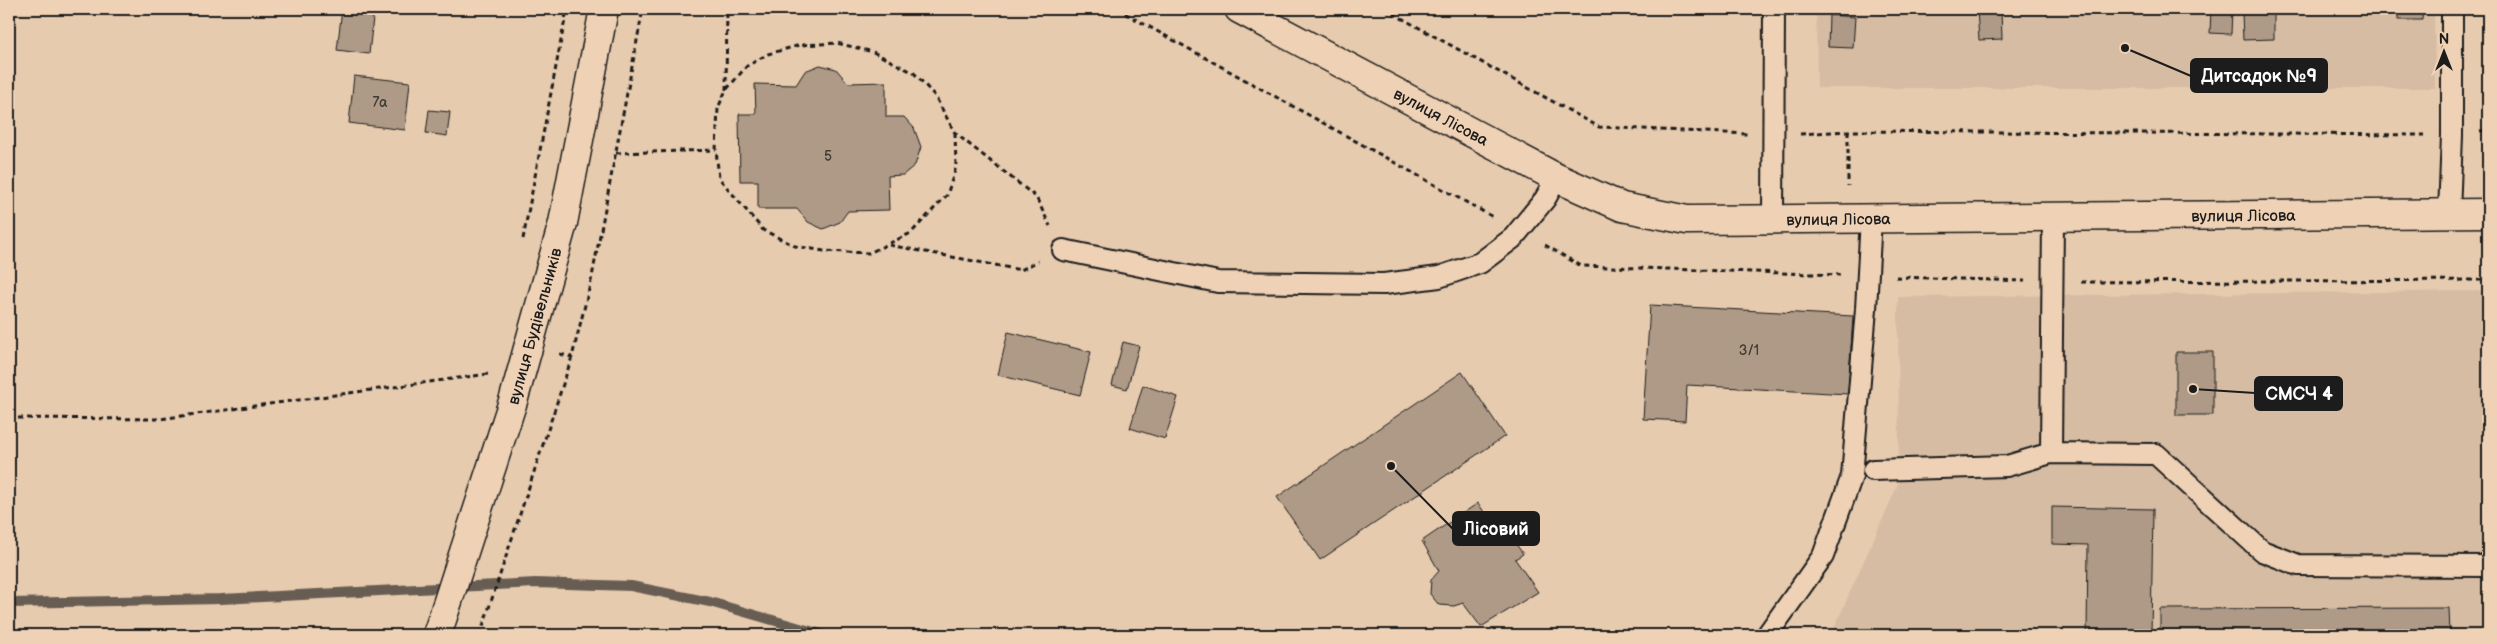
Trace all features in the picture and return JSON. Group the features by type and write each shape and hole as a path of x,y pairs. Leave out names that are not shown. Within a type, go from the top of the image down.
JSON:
{"street":[{"name":"вулиця Будівельників","path":"436,635 514,398 564,223 604,9"},
{"name":"вулиця Лісова","path":"1239,9 1557,178 1622,207 1687,220 2488,214"}],"lane":[{"path":"1773,219 1774,9"},
{"path":"2449,214 2452,135 2452,9"},
{"path":"1062,250 1218,282 1384,284 1439,277 1480,263 1513,238 1545,199 1557,178"},
{"path":"1767,635 1823,556 1852,476 1866,309 1871,218"},
{"path":"2051,453 2053,218"},
{"path":"1873,470 2007,466 2051,453 2156,454 2262,551 2298,565 2488,566"}],"path":[{"path":"522,246 567,9"},
{"path":"480,635 572,357 592,277 643,9"},
{"path":"726,90 727,9"},
{"path":"1385,9 1599,127 1774,135 1848,131 2452,135 2488,130"},
{"path":"889,245 1020,270 1062,250 1036,197 955,133 935,96 914,74 873,52 837,43 800,45 768,54 747,66 726,90 718,108 716,150 719,178 763,230 795,246 824,252 869,253 911,233 947,195 956,167 955,133"},
{"path":"616,153 716,150"},
{"path":"9,418 160,419 496,373"}],"shaded area":[{"path":"1816,9 2434,9 2435,88 1817,88"},
{"path":"2488,291 2488,635 1831,635 1899,482 1898,297"}],"building":[{"path":"342,9 374,9 369,54 337,50"},
{"path":"1977,9 2001,9 2002,39 1979,40"},
{"path":"2211,9 2232,9 2231,34 2210,33"},
{"path":"2398,9 2423,9 2422,20 2398,20"},
{"path":"2242,13 2274,13 2274,39 2243,40"},
{"path":"1829,15 1855,17 1853,48 1828,47"},
{"path":"820,65 836,69 848,83 886,82 886,117 904,117 914,128 921,147 915,165 903,175 888,176 889,210 848,211 840,222 823,229 808,222 797,209 758,209 758,181 740,181 739,114 756,114 755,84 796,85 805,71"},
{"path":"354,76 410,82 405,130 349,123"},
{"path":"429,110 450,112 447,136 426,133"},
{"path":"1650,305 1853,316 1848,394 1687,385 1685,421 1643,419"},
{"path":"1008,332 1091,352 1080,395 998,375"},
{"path":"1123,342 1139,346 1127,389 1112,385"},
{"path":"2176,352 2213,352 2213,415 2176,415"},
{"path":"1462,372 1505,436 1320,560 1277,497"},
{"path":"1143,385 1178,397 1165,439 1130,428"},
{"path":"1478,503 1499,534 1506,530 1523,554 1515,559 1538,592 1481,627 1463,603 1454,606 1439,605 1430,594 1431,580 1439,571 1422,541"},
{"path":"2052,507 2153,509 2151,635 2087,635 2088,545 2052,544"},
{"path":"2449,608 2450,635 2160,635 2160,609"}],"waterway":[{"path":"9,603 221,599 535,583 631,586 710,602 824,635"}],"place":[{"name":"Дитсадок №9","path":"2125,48"},
{"name":"СМСЧ 4","path":"2193,389"},
{"name":"Лісовий","path":"1391,466"}]}
